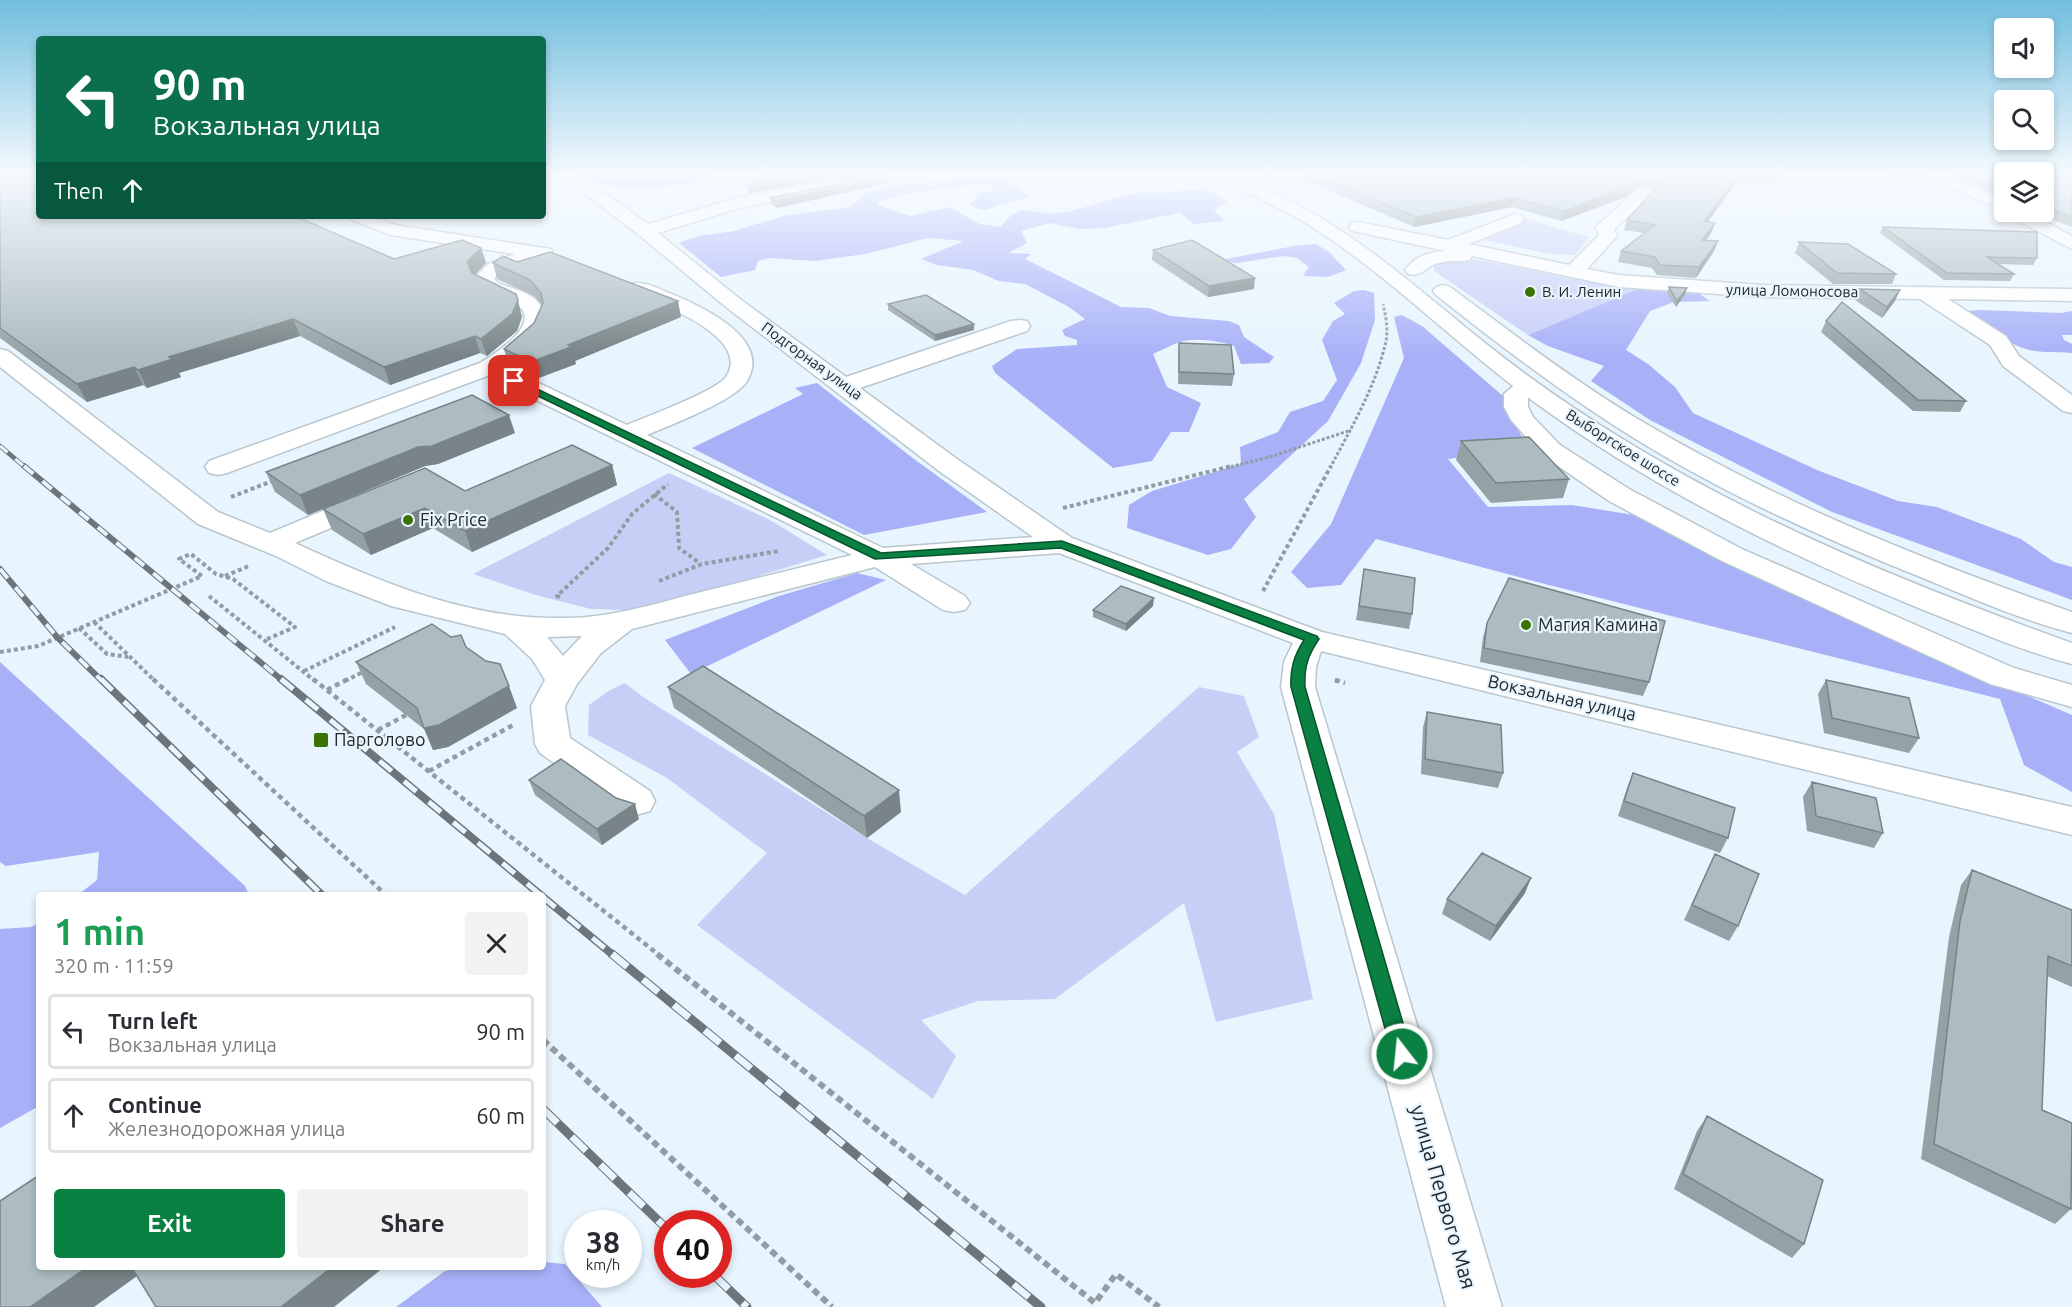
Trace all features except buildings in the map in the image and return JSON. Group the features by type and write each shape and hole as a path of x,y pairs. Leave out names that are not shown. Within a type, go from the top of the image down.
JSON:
{"street":[{"path":"218,467 488,368 506,357 523,342 535,318 533,310 528,304 486,284 484,278 496,268 552,256 416,234"},
{"name":"Подгорная улица","path":"649,234 733,303 845,385 948,465 1062,544"},
{"name":"Выборгское шоссе","path":"1335,234 1350,243 1527,386 1612,445 1719,505 1839,563 2072,654"},
{"name":"Выборгское шоссе","path":"1367,234 1565,383 1650,437 1732,482 1865,545 2072,623"},
{"name":"улица Ломоносова","path":"1391,234 1619,281 1695,288 2072,296"},
{"path":"1449,246 1478,234"},
{"path":"1573,272 1608,236 1607,234"},
{"path":"2055,234 2072,243"},
{"name":"улица Ломоносова","path":"1415,270 1426,260 1446,256 1515,260"},
{"path":"622,282 694,310 723,330 737,345 742,362 736,381 710,398 626,435"},
{"path":"1926,294 1998,340 2011,361 2072,406"},
{"path":"845,385 1019,326"},
{"path":"0,356 208,518 271,543 337,575 402,599 516,626 565,628 621,622 879,557 1062,544"},
{"path":"488,368 879,557 954,603"},
{"path":"1527,386 1516,394 1516,407 1523,420 1551,450 1619,495 1732,555 2002,676 2072,696"},
{"path":"271,543 393,491"},
{"name":"Вокзальная улица","path":"1062,544 1312,639 2072,821"},
{"path":"545,702 588,646 621,622"},
{"path":"516,626 545,653 545,702 554,744 636,801"},
{"name":"улица Первого Мая","path":"1312,639 1297,671 1298,687 1474,1307"}],"path":[{"path":"1260,597 1352,430 1386,344 1386,318 1383,301"},
{"path":"1025,518 1273,456 1352,430"},
{"path":"569,599 557,596 608,549 632,514 654,494 693,467"},
{"path":"188,503 284,477"},
{"path":"654,494 675,506 678,512 679,548 702,564"},
{"path":"648,585 702,564 779,551 834,535"},
{"path":"0,652 38,646 202,576 179,559 191,554 216,574 232,579 295,627 265,640"},
{"path":"209,596 1095,1303 1116,1274 1159,1307"},
{"path":"304,671 433,608"},
{"path":"94,622 383,892"},
{"path":"80,628 107,654 129,657"},
{"path":"327,690 367,670"},
{"path":"429,771 545,702"},
{"path":"378,730 406,715"},
{"path":"546,1043 832,1307"}],"shaded area":[{"path":"712,234 1022,234 1027,243 1008,253 1031,254 1025,259 1121,307 1149,308 1170,316 1229,321 1239,325 1244,337 1274,357 1269,363 1241,364 1234,346 1200,340 1180,342 1153,354 1167,387 1201,403 1189,432 1171,432 1152,461 1113,468 995,373 992,366 1017,349 1077,345 1077,340 1065,336 1062,330 1085,319 1069,307 1025,284 999,281 973,270 937,265 921,259 964,241 928,238 865,254 815,261 770,258 758,261 755,270 721,277 679,243 698,236"},
{"path":"1496,234 1578,234 1589,237 1575,255 1549,254 1484,240"},
{"path":"1316,244 1329,252 1346,270 1328,277 1303,276 1309,267 1297,258 1284,256 1236,263 1221,260 1294,246"},
{"path":"1462,258 1595,283 1640,288 1528,335 1434,271 1434,264"},
{"path":"1640,288 1698,293 1710,301 1674,302 1650,311 1626,350 1648,364 1675,387 1693,413 1817,470 1898,501 1937,507 2021,539 2054,562 2072,567 2072,600 1832,512 1650,420 1591,381 1604,366 1548,346 1528,335"},
{"path":"1364,290 1374,293 1375,320 1361,363 1328,421 1244,499 1256,517 1231,549 1208,555 1127,528 1129,505 1152,491 1241,464 1240,447 1278,432 1290,412 1323,401 1337,380 1322,340 1333,321 1345,314 1334,303 1354,291"},
{"path":"1964,311 2061,313 2072,311 2072,335 2062,335 2064,340 2072,344 2072,353 2039,352 2020,347 1995,334"},
{"path":"1402,315 1422,326 1503,396 1504,408 1523,438 1521,448 1448,459 1488,507 1572,505 1640,516 1981,676 2072,715 2072,792 2024,765 2000,699 1376,539 1341,585 1307,588 1291,572 1331,524 1404,358 1394,317"},
{"path":"817,383 910,456 987,512 864,535 692,448 803,394 795,388"},
{"path":"669,473 770,520 827,555 736,583 626,610 591,609 539,596 473,574"},
{"path":"857,573 886,580 691,674 665,640 779,596"},
{"path":"0,662 245,886 248,892 82,892 97,880 99,852 6,866 0,862"},
{"path":"625,683 643,697 867,838 965,895 1199,687 1244,696 1259,737 1237,752 1274,814 1313,999 1216,1022 1184,903 1055,999 978,1001 921,1020 956,1056 933,1099 697,925 767,853 667,778 588,735 589,705 610,690"},
{"path":"36,924 36,1108 0,1128 0,929 31,927"},
{"path":"546,1262 564,1264 564,1288 586,1288 602,1307 396,1307 445,1271 546,1270"}],"railway":[{"path":"0,446 26,468"},
{"path":"24,466 283,681"},
{"path":"0,569 57,637 102,681"},
{"path":"101,679 319,892"},
{"path":"281,679 537,892"},
{"path":"546,899 613,955"},
{"path":"612,954 1041,1307"},
{"path":"546,1112 654,1216"},
{"path":"727,1288 747,1307"}],"place":[{"name":"В. И. Ленин","path":"1530,292"},
{"name":"Fix Price","path":"408,520"},
{"name":"Магия Камина","path":"1526,625"},
{"name":"Парголово","path":"321,740"}],"route":[{"path":"514,381 879,557 1062,544 1312,639 1303,653 1297,671 1298,687 1402,1054"}]}
